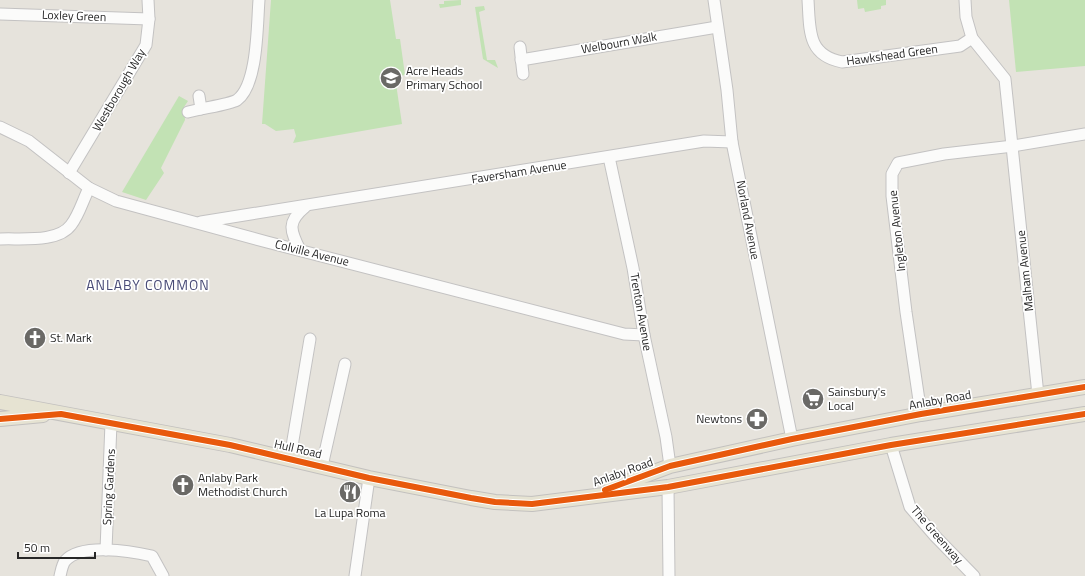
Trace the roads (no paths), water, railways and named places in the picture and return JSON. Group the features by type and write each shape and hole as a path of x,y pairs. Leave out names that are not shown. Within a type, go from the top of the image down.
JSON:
{"main road":[{"name":"Anlaby Road","path":"590,496 670,466 792,439 921,414 1085,388"},
{"name":"Hull Road","path":"0,402 290,458 369,478 495,502 532,504 590,496"},
{"name":"Hull Road","path":"0,419 61,414"},
{"name":"Anlaby Road","path":"590,496 668,486 890,445 1085,414"}],"street":[{"name":"Westborough Way","path":"69,173 146,45 149,19 148,0"},
{"path":"188,112 237,100 249,84 254,59 259,0"},
{"name":"Norland Avenue","path":"714,0 727,90 732,142 792,439"},
{"name":"Hawkshead Green","path":"808,0 812,41 821,54 831,60 842,62 960,46 972,38"},
{"path":"964,0 966,17 972,38"},
{"name":"Loxley Green","path":"0,14 149,19"},
{"name":"Welbourn Walk","path":"521,60 717,27"},
{"name":"Malham Avenue","path":"972,38 1005,79 1038,395"},
{"path":"520,47 523,74"},
{"path":"199,96 202,109"},
{"name":"Colville Avenue","path":"0,127 28,141 89,188 116,201 624,334 644,334"},
{"path":"1013,146 1085,134"},
{"name":"Faversham Avenue","path":"196,223 704,141 732,142"},
{"name":"Ingleton Avenue","path":"921,414 898,252 892,196 892,174 898,163 916,159 1013,146"},
{"name":"Trenton Avenue","path":"609,157 633,268 644,334 657,391 670,466"},
{"path":"0,239 54,237 65,231 72,225 89,188"},
{"path":"300,250 294,237 292,226 295,215 306,206"},
{"path":"290,458 310,339"},
{"path":"322,466 345,364"},
{"name":"Spring Gardens","path":"106,550 111,423"},
{"name":"The Greenway","path":"890,445 910,507 935,536 974,576"},
{"path":"355,576 369,478"},
{"path":"668,486 669,576"},
{"path":"60,576 63,562 74,554 106,550 134,552 152,556 163,576"}],"place":[{"name":"Acre Heads Primary School","path":"391,78"},
{"name":"St. Mark","path":"35,338"},
{"name":"Sainsbury's Local","path":"813,399"},
{"name":"Newtons","path":"757,419"},
{"name":"Anlaby Park Methodist Church","path":"183,485"},
{"name":"La Lupa Roma","path":"350,492"}],"district":[{"name":"ANLABY COMMON","path":"148,285"}]}
